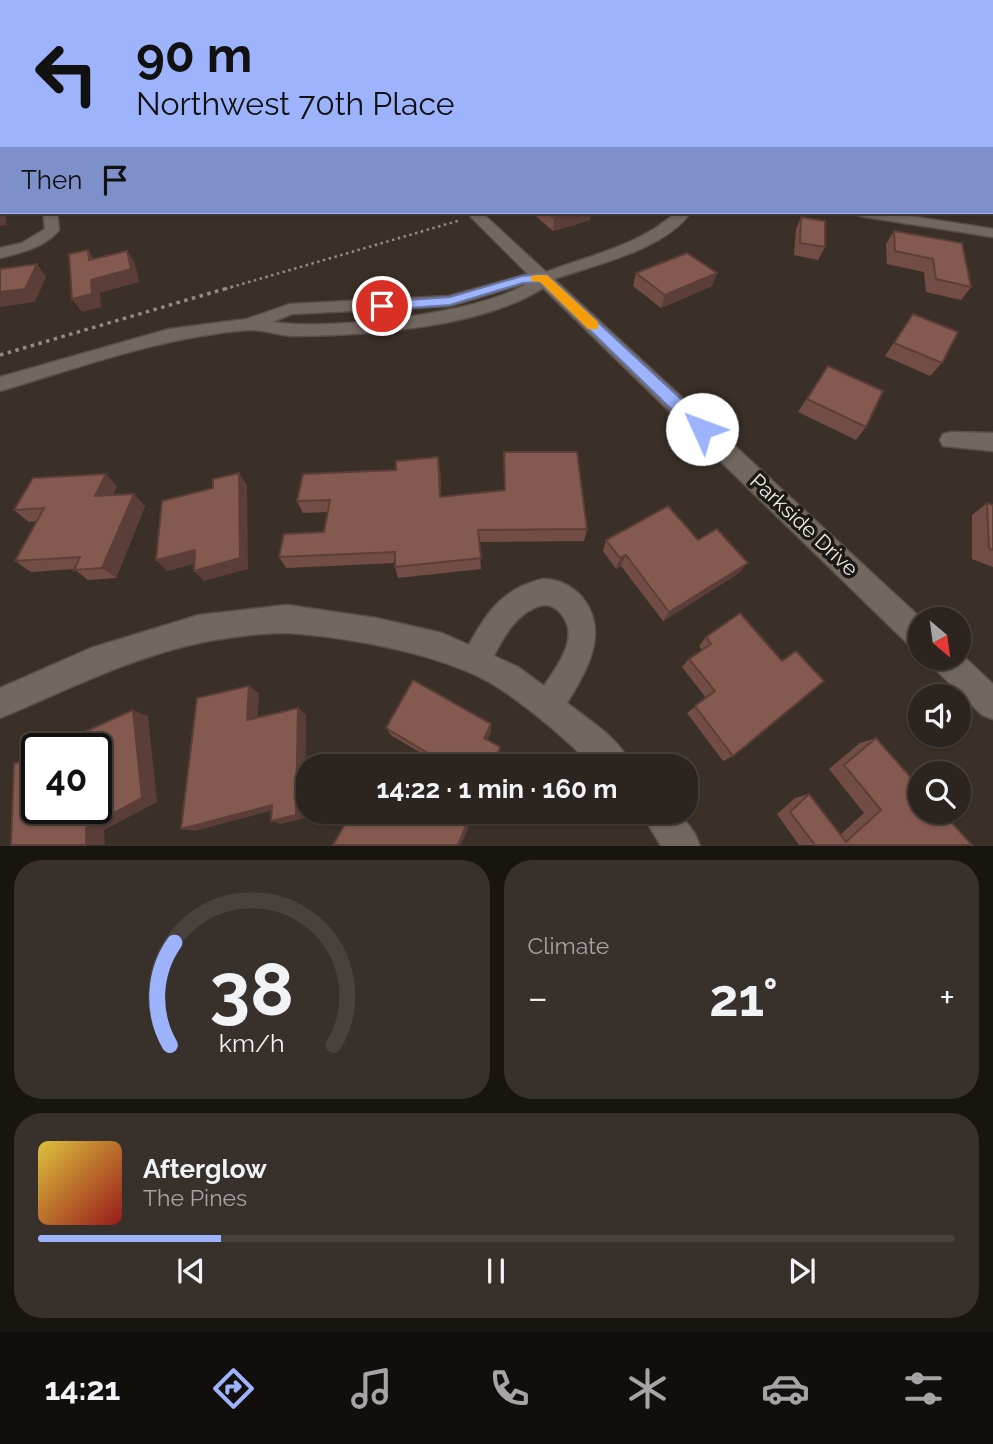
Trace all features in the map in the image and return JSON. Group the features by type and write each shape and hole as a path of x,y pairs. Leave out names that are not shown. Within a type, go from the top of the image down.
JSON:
{"street":[{"path":"0,253 42,239 52,230 50,214"},
{"path":"250,324 292,330 313,329 376,315 474,310 528,293 543,278 645,242 663,232 682,214"},
{"path":"872,214 993,233"},
{"name":"Parkside Drive","path":"467,216 543,278 908,625"},
{"path":"0,384 169,335 250,324 290,309 318,308 376,315"},
{"path":"313,329 318,308"},
{"path":"951,440 993,442"},
{"path":"475,662 496,624 511,605 532,593 548,592 562,596 573,607 580,620 583,635 578,655 548,707"},
{"path":"0,702 90,662 198,629 288,619 376,632 442,647 508,677 583,734 603,754"},
{"path":"957,670 993,704"},
{"path":"667,824 683,845"}],"path":[{"path":"0,355 467,216"}],"building":[{"path":"549,214 569,214 554,218"},
{"path":"801,217 825,221 825,247 800,243"},
{"path":"894,231 962,243 971,287 936,279 933,259 895,251"},
{"path":"88,250 89,260 127,251 131,269 91,280 92,294 72,299 69,254"},
{"path":"687,253 717,273 665,295 636,273"},
{"path":"37,264 25,289 0,292 0,269"},
{"path":"913,314 958,332 942,363 894,343"},
{"path":"828,366 883,391 866,427 807,399"},
{"path":"504,452 577,452 587,529 478,530 481,558 395,567 395,552 279,557 284,534 324,532 330,500 297,501 303,474 396,470 396,461 438,457 440,497 505,490"},
{"path":"239,473 240,558 194,571 195,550 156,560 162,501 213,488 213,479"},
{"path":"106,474 95,496 134,494 102,568 74,570 80,557 15,561 44,508 14,510 33,478"},
{"path":"987,503 993,505 993,550 989,548"},
{"path":"668,506 698,540 717,529 748,563 669,612 626,555 620,558 606,540"},
{"path":"740,613 782,661 796,651 824,681 733,756 695,706 715,691 689,659 711,644 706,637"},
{"path":"413,680 491,724 484,738 500,747 497,754 429,754 386,728"},
{"path":"249,686 247,720 298,708 296,815 271,821 272,805 181,829 197,698"},
{"path":"133,710 142,798 112,814 112,733 82,733"},
{"path":"876,738 908,774 908,824 953,824 972,845 815,845 790,812 809,794 846,842 881,810 844,765"},
{"path":"21,761 21,824 93,824 86,828 86,845 11,845 14,764"},
{"path":"345,824 467,824 458,845 333,845"}],"slow traffic":[{"path":"536,278 543,278 593,326"}],"route":[{"path":"382,306 450,301 522,279 543,278 702,429"}]}
